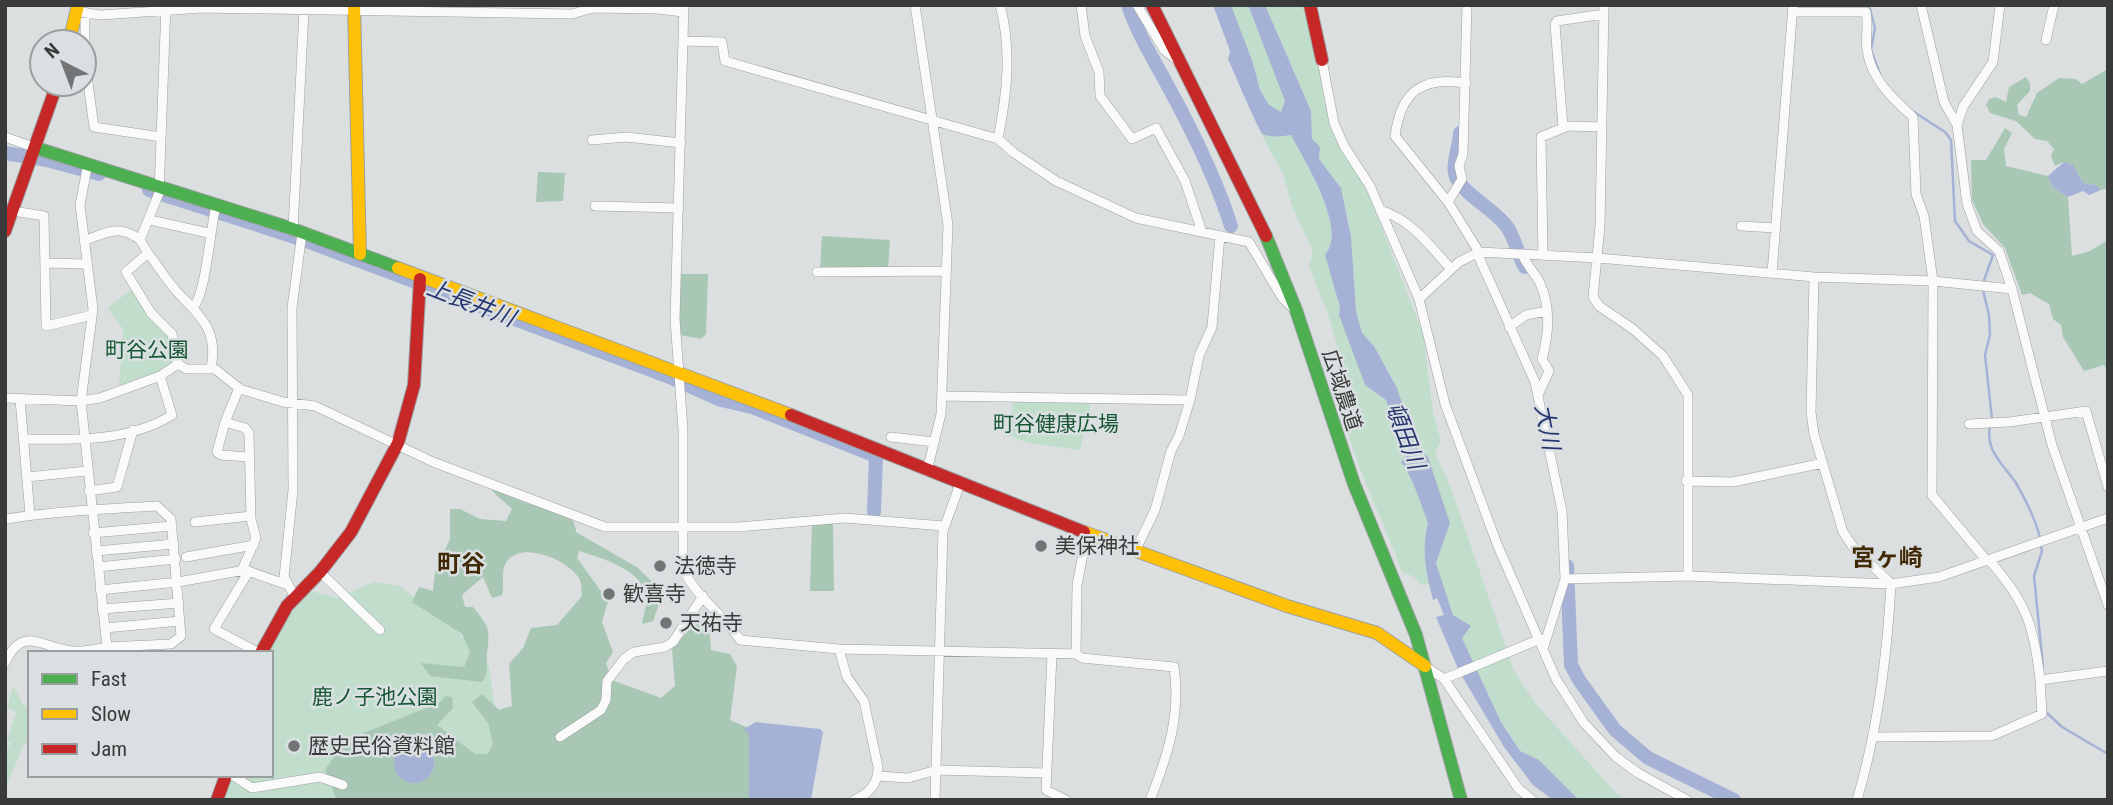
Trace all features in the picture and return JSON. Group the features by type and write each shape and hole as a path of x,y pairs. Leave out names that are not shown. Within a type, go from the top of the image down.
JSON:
{"street":[{"path":"915,5 948,225 942,396 928,471"},
{"path":"998,139 1006,96 1008,56 1000,5"},
{"path":"1081,5 1085,37 1099,72 1100,96 1132,139 1156,128 1181,171 1202,232"},
{"path":"1137,5 1164,50 1178,61"},
{"name":"広域農道","path":"1152,5 1269,245 1296,310 1353,484 1416,635 1461,800"},
{"path":"1310,5 1334,123 1344,146 1370,186 1419,299 1445,404 1497,544 1556,679 1597,738 1637,773 1687,800"},
{"path":"1448,202 1462,179 1459,166 1463,154 1467,5"},
{"path":"1921,5 1944,102 1957,125 1966,204 1977,231 1999,251 2012,289 2045,417 2108,605"},
{"path":"1957,125 1963,107 1993,62 2000,5"},
{"path":"2046,40 2054,5"},
{"path":"354,8 360,254"},
{"path":"140,240 150,220 160,187 166,9"},
{"path":"80,10 683,9 675,319 683,430 683,568 688,581 740,640 839,649 1076,654 1082,658 1174,667 1178,694 1173,738 1150,800"},
{"path":"1772,273 1793,9 1866,12 1869,28 1867,51 1884,91 1913,117 1916,194 1924,216 1933,281 1932,495 2017,592 2035,637 2042,714 1992,736 1875,737"},
{"path":"74,28 80,10"},
{"path":"80,10 94,127 161,137"},
{"path":"285,584 293,490 292,308 298,231 304,10"},
{"path":"1563,128 1555,24 1557,21 1604,10 1598,258 1594,297 1598,306 1633,329 1663,356 1688,395 1688,576"},
{"path":"683,41 722,42 725,61 998,139 1056,181 1136,218 1249,242 1283,299 1296,310"},
{"path":"1466,83 1441,79 1423,84 1405,102 1397,121 1395,136 1401,147 1448,202 1478,253 1538,395 1562,511 1564,579 1542,642"},
{"path":"5,231 52,98"},
{"path":"1543,256 1541,137 1563,128 1602,127"},
{"path":"5,137 298,231 420,279 807,421 960,484 1135,551 1287,606 1377,634 1444,679 1518,788 1532,800"},
{"path":"592,140 626,137 681,143"},
{"path":"88,163 80,205 92,315 81,401 107,647"},
{"path":"194,306 203,290 208,233 216,206"},
{"path":"595,206 679,208"},
{"path":"1380,209 1395,214 1424,236 1451,269"},
{"path":"13,211 44,216 46,326 92,315"},
{"path":"150,220 208,233"},
{"path":"1741,226 1776,228"},
{"path":"84,241 109,230 121,229 140,240 180,296 194,306 215,350 211,368"},
{"path":"1135,551 1155,510 1171,451 1190,400 1199,356 1212,327 1220,236"},
{"path":"148,253 126,272 152,313 172,334 178,364 186,369 211,368 239,388 293,404 315,406 433,462 605,527 738,527 845,518 944,526"},
{"path":"1419,299 1451,269 1478,253 1598,258 1814,277 1933,281 2012,289"},
{"path":"1522,254 1540,282 1547,311 1549,332 1542,359 1549,371 1538,395"},
{"path":"46,263 87,264"},
{"path":"817,272 946,271"},
{"path":"1814,277 1811,412 1823,463 1843,532 1853,547 1891,584 1889,634 1875,737 1857,800"},
{"path":"261,651 277,621 295,597 320,572 351,532 397,443 414,385 420,279"},
{"path":"1508,327 1526,315 1547,311"},
{"path":"5,398 81,401 100,398 160,376 178,364"},
{"path":"23,439 85,440 155,425 172,415 160,376"},
{"path":"239,388 225,422 217,452 221,455 248,457"},
{"path":"942,396 1190,400"},
{"path":"20,399 30,515"},
{"path":"1969,424 2086,411 2108,487"},
{"path":"225,422 245,428 249,433 251,516 256,530 245,570 214,629 256,651"},
{"path":"89,491 117,487 133,430"},
{"path":"891,437 934,442"},
{"path":"1686,481 1733,482 1823,463"},
{"path":"27,477 88,471"},
{"path":"935,800 944,526 960,484"},
{"path":"6,519 157,506 172,519 174,544 181,558 178,582 181,636 171,643 81,651"},
{"path":"195,522 251,516"},
{"path":"1564,579 1688,576 1891,584 1939,577 2108,518"},
{"path":"93,533 172,526"},
{"path":"1076,654 1077,585 1087,533"},
{"path":"96,551 174,544"},
{"path":"97,567 181,558 254,545"},
{"path":"100,590 178,582 245,570 285,584 295,597"},
{"path":"320,572 380,630"},
{"path":"560,737 600,710 606,701 607,681 624,659 634,652 665,647 673,642 703,596"},
{"path":"102,609 179,603"},
{"path":"104,628 180,621"},
{"path":"5,663 13,648 24,641 40,641 72,651"},
{"path":"1444,679 1542,642"},
{"path":"839,649 848,677 864,701 878,776 870,792 855,800"},
{"path":"1052,654 1046,795 1066,800"},
{"path":"2040,680 2108,671"},
{"path":"878,776 908,778 937,771 1047,773"},
{"path":"217,800 225,777"},
{"path":"235,777 252,788 320,777 343,785"}],"green space":[{"path":"1231,5 1248,5 1286,101 1281,112 1269,105 1260,90"},
{"path":"1265,5 1306,5 1308,10 1326,108 1336,140 1366,187 1423,334 1433,412 1441,441 1435,453 1451,488 1514,671 1535,703 1616,793 1628,800 1577,798 1539,760 1520,751 1501,722 1462,638 1436,563 1450,523 1428,457 1418,449 1397,388 1374,346 1362,333 1356,311 1351,237 1341,188 1319,159 1320,147 1312,139 1311,111"},
{"path":"2108,69 2108,188 2101,190 2096,185 2083,183 2079,175 2063,162 2055,166 2051,156 2054,149 2047,141 2035,139 2016,121 1990,113 1986,105 1989,99 1996,97 2006,102 2009,87 2026,77 2030,83 2030,91 2017,105 2019,115 2026,117 2037,93 2059,78 2076,79 2082,84"},
{"path":"2005,128 2012,133 2004,149 2006,166 2048,176 2053,186 2068,197 2072,256 2090,251 2108,240 2108,373 2104,365 2084,371 2063,337 2061,325 2053,319 2049,304 2030,293 2022,295 2005,248 1983,224 1972,200 1971,160 1986,160"},
{"path":"1260,132 1270,136 1291,135 1322,195 1331,229 1331,243 1325,255 1365,385 1386,400 1406,452 1402,462 1428,522 1425,553 1429,584 1421,585 1413,576 1402,572 1363,476 1339,402 1335,376 1344,369 1328,314 1309,266 1313,252 1292,206 1283,174"},
{"path":"538,172 565,173 563,201 536,202"},
{"path":"822,236 890,240 888,270 820,270"},
{"path":"679,274 708,274 706,334 701,339 680,335"},
{"name":"町谷公園","path":"134,288 172,338 176,363 161,372 122,386 119,385 123,329 107,308"},
{"name":"町谷健康広場","path":"1013,401 1091,403 1080,450 1028,443 1009,435"},
{"path":"498,484 521,501 563,512 574,523 576,532 638,568 663,593 653,621 642,624 646,599 643,587 637,579 619,566 579,551 577,558 608,601 602,622 613,652 606,663 612,680 661,698 675,686 672,649 697,621 709,626 711,650 730,654 737,666 730,720 762,734 760,800 337,800 325,770 346,740 439,703 446,696 452,697 453,708 437,725 475,754 488,754 493,743 488,723 472,702 482,694 499,710 512,706 509,664 523,648 531,628 557,625 582,596 580,580 565,565 542,554 519,553 510,558 504,567 502,595 492,598 483,577 462,595 465,607 473,607 488,629 487,669 482,682 430,676 421,663 464,667 470,652 462,634 412,602 419,587 433,591 435,572 450,539 450,509 460,509 480,519 506,521 512,509 492,491"},
{"path":"833,522 834,591 810,591 812,523"},
{"name":"鹿ノ子池公園","path":"374,582 400,586 457,631 489,666 495,708 581,800 221,800 227,777 273,777 273,651 267,651 288,612 310,591 338,598"},
{"path":"13,686 23,704 28,707 28,743 24,744 5,790 5,752 11,743 7,741 16,712 7,708"}],"water":[{"name":"頓田川","path":"1213,5 1231,5 1260,90 1269,105 1281,112 1285,101 1248,5 1265,5 1311,111 1312,139 1320,147 1319,159 1341,188 1351,237 1356,311 1362,333 1374,346 1397,388 1418,449 1428,457 1450,523 1436,563 1453,615 1471,626 1462,638 1501,722 1520,751 1539,760 1579,800 1553,800 1533,785 1504,747 1459,671 1436,617 1444,615 1437,598 1433,600 1426,571 1425,542 1428,523 1413,483 1401,462 1407,455 1386,400 1365,385 1339,315 1340,307 1325,255 1331,243 1331,229 1322,195 1291,135 1270,136 1261,131 1228,59 1230,51"},
{"path":"2064,162 2073,165 2083,183 2096,185 2101,190 2089,195 2083,191 2068,197 2058,191 2048,176"},
{"path":"756,722 820,729 823,732 811,800 749,800 749,735 744,729"},
{"path":"414,743 428,749 434,763 428,777 414,783 400,777 394,763 400,749"}],"waterway":[{"path":"1128,5 1141,37 1203,155 1231,226"},
{"path":"1869,5 1875,28 1871,50 1880,74"},
{"path":"1914,112 1945,132 1951,140 1955,221 1969,241 1993,255 1982,286 1989,315 1990,335 1985,355 1992,419"},
{"name":"大川","path":"1460,133 1456,177 1466,190 1507,227 1525,267"},
{"name":"上長井川","path":"5,153 47,160 99,174"},
{"name":"上長井川","path":"149,190 301,239 672,378 721,400 752,407 876,456 874,512"},
{"path":"1990,426 1989,435 1993,450 2023,496 2040,538"},
{"path":"2041,545 2042,551 2034,576 2043,666"},
{"name":"大川","path":"1567,566 1571,665 1579,680 1615,730 1648,758 1734,800"},
{"path":"2045,711 2062,727 2108,754"}],"traffic: fast":[{"path":"36,148 293,229 398,268"},
{"path":"1266,236 1296,310 1354,484 1416,635 1461,800"}],"traffic: slow":[{"path":"72,28 78,5"},
{"path":"354,5 360,254"},
{"path":"398,268 791,415"},
{"path":"1084,532 1287,606 1377,633 1425,666"}],"traffic: jam":[{"path":"1152,5 1266,236"},
{"path":"1310,5 1322,60"},
{"path":"5,231 52,98"},
{"path":"262,651 287,606 320,572 351,532 398,443 414,385 420,279"},
{"path":"791,415 1084,532"},
{"path":"217,800 225,777"}],"place":[{"name":"美保神社","path":"1041,546"},
{"name":"法徳寺","path":"660,566"},
{"name":"歓喜寺","path":"609,594"},
{"name":"天祐寺","path":"666,623"},
{"name":"歴史民俗資料館","path":"294,746"}],"district":[{"name":"宮ヶ崎","path":"1887,558"},
{"name":"町谷","path":"461,564"}]}
